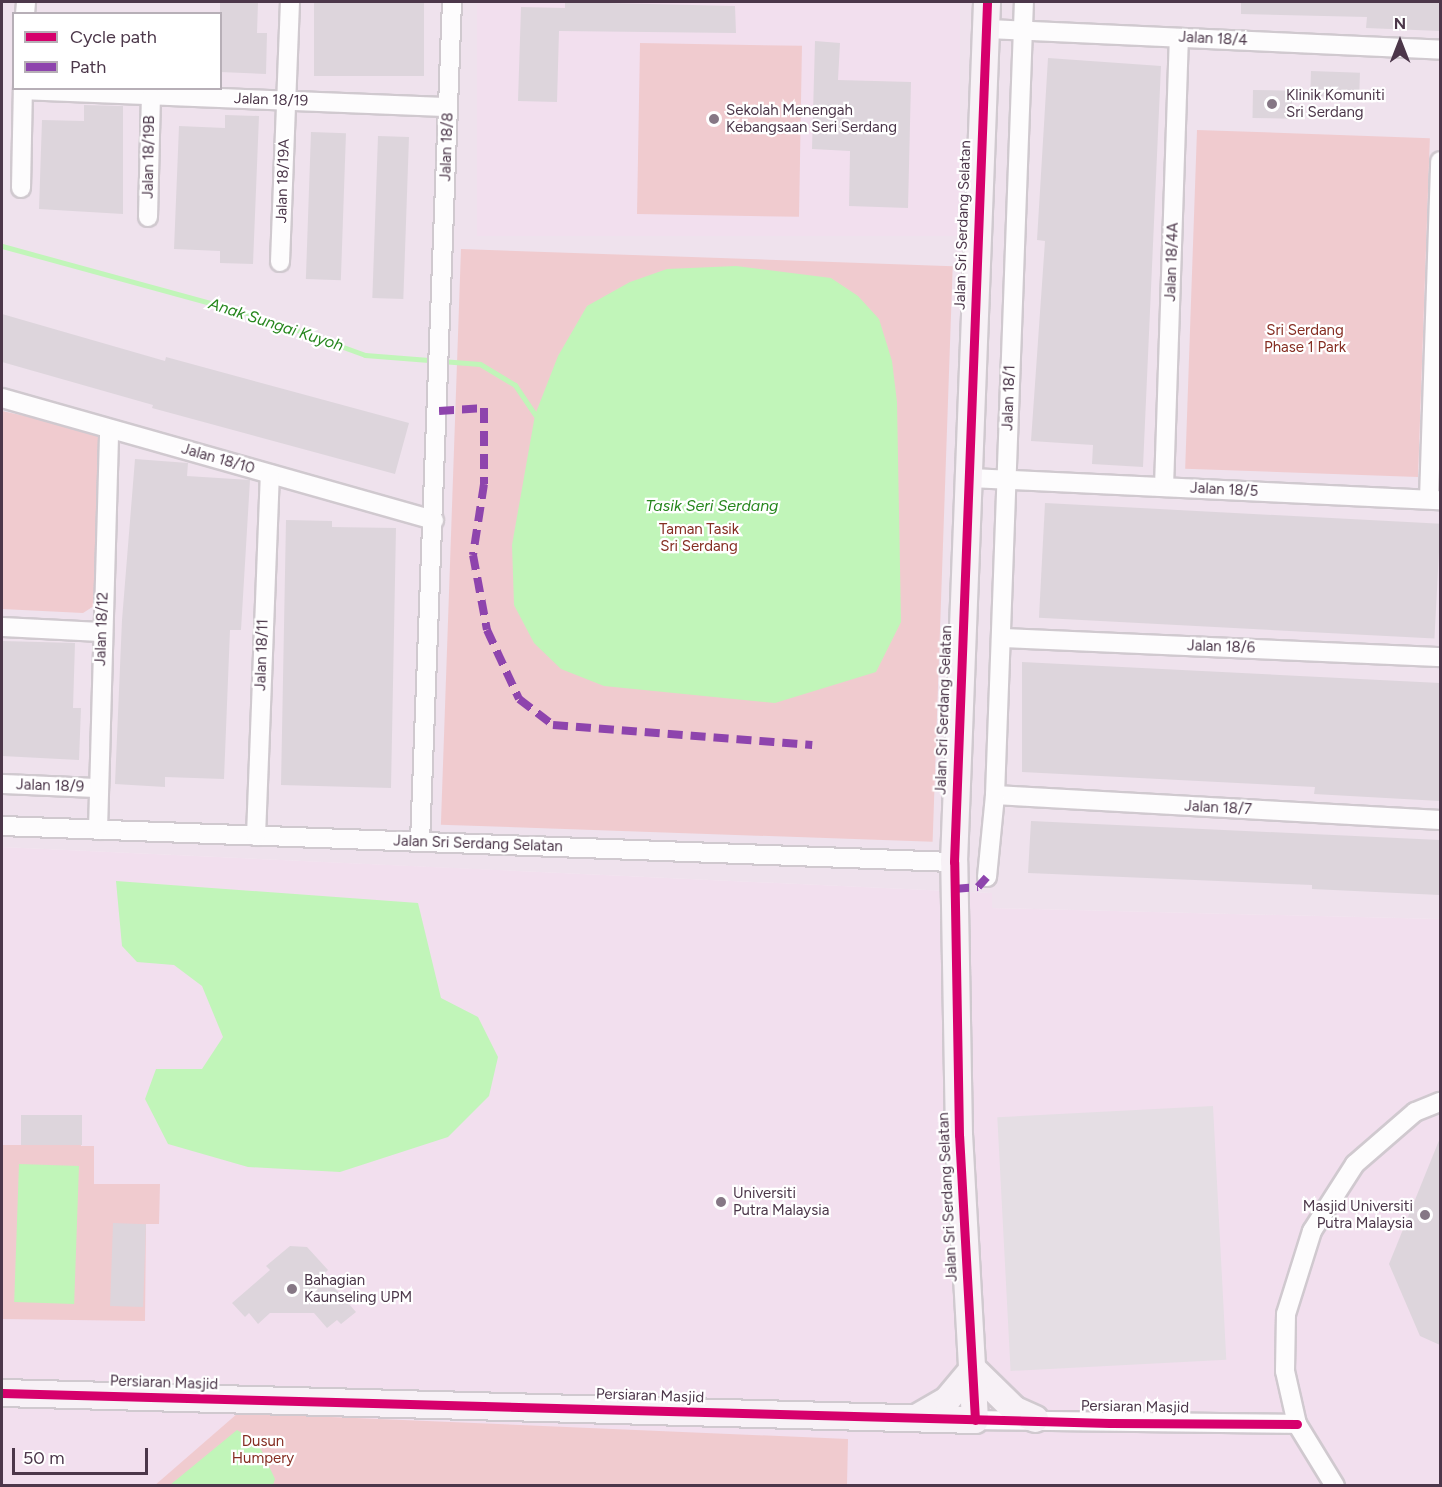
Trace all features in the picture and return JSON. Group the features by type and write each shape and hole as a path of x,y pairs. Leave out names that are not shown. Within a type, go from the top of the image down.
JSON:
{"street":[{"name":"Jalan 18/19A","path":"279,262 290,2"},
{"name":"Jalan 18/8","path":"420,842 439,397 452,2"},
{"name":"Jalan Sri Serdang Selatan","path":"975,1420 959,1135 954,862 987,2"},
{"name":"Jalan 18/1","path":"987,877 995,795 1024,2"},
{"name":"Jalan 18/4","path":"986,29 1440,50"},
{"name":"Jalan 18/4A","path":"1164,487 1179,38"},
{"path":"21,188 23,90"},
{"name":"Jalan 18/19","path":"39,90 151,97 448,107"},
{"name":"Jalan 18/19B","path":"148,217 151,97"},
{"path":"1435,500 1440,161"},
{"name":"Jalan 18/10","path":"2,398 434,520"},
{"name":"Jalan 18/12","path":"98,830 101,632 109,429"},
{"name":"Jalan 18/11","path":"256,836 270,474"},
{"name":"Jalan 18/5","path":"969,478 1435,500"},
{"path":"2,627 101,632"},
{"name":"Jalan 18/6","path":"1001,638 1440,657"},
{"name":"Jalan 18/9","path":"2,784 98,788"},
{"name":"Jalan 18/7","path":"995,795 1440,820"},
{"name":"Jalan Sri Serdang Selatan","path":"2,826 954,862"},
{"path":"1335,1485 1297,1424 1286,1371 1286,1314 1312,1231 1355,1164 1415,1112 1440,1102"},
{"path":"916,1418 947,1400 973,1369 1015,1410 1035,1419"},
{"name":"Persiaran Masjid","path":"2,1393 975,1420 1297,1424"}],"shaded area":[{"path":"2,2 1440,2 1440,919 992,908 991,893 2,847"},
{"name":"Sekolah Menengah Kebangsaan Seri Serdang","path":"477,2 960,2 960,236 477,236"},
{"name":"Universiti Putra Malaysia","path":"2,847 992,893 992,908 1440,919 1440,1485 2,1486"},
{"path":"1213,1106 1226,1360 1011,1371 997,1117"}],"green space":[{"path":"640,43 802,46 799,217 637,214"},
{"name":"Sri Serdang Phase 1 Park","path":"1197,130 1430,138 1418,477 1185,469"},
{"name":"Taman Tasik Sri Serdang","path":"461,249 953,266 933,842 441,825"},
{"path":"2,411 94,431 101,442 97,604 83,613 2,609"},
{"path":"21,1115 82,1115 81,1146 94,1146 94,1184 160,1184 159,1224 146,1224 145,1321 2,1319 2,1145 21,1145"},
{"name":"Dusun Humpery","path":"238,1413 848,1439 847,1485 154,1486"}],"water":[{"name":"Tasik Seri Serdang","path":"736,266 831,278 858,296 879,319 892,361 897,402 901,622 876,672 775,703 604,686 561,669 534,643 514,605 512,545 535,415 558,356 587,306 630,282 667,269"},
{"path":"116,881 418,903 441,998 478,1017 498,1057 489,1096 448,1137 340,1172 248,1167 168,1144 145,1099 156,1069 202,1069 223,1037 202,986 174,965 137,962 122,946"},
{"path":"19,1164 79,1166 74,1304 14,1302"},
{"path":"237,1430 258,1443 275,1479 273,1485 170,1485"}],"building":[{"path":"220,2 258,2 257,33 267,33 266,74 222,72 222,12 220,12"},
{"path":"314,2 424,2 424,76 314,76"},
{"path":"565,2 735,6 736,33 559,31 557,102 518,101 521,7 565,8"},
{"path":"1241,2 1440,2 1440,31 1366,28 1367,17 1241,14"},
{"path":"815,41 840,43 838,80 911,82 908,208 849,206 850,151 812,149"},
{"path":"1048,58 1161,66 1143,467 1092,464 1093,445 1031,441 1045,241 1037,240"},
{"path":"1311,71 1360,73 1359,98 1310,96"},
{"name":"Klinik Komuniti Sri Serdang","path":"1253,90 1292,91 1292,119 1253,118"},
{"path":"84,105 123,106 123,214 39,209 42,120 84,121"},
{"path":"225,115 259,116 253,264 220,263 220,251 174,249 179,126 225,128"},
{"path":"311,132 346,133 341,280 306,279"},
{"path":"378,136 409,137 403,299 372,298"},
{"path":"2,314 165,361 166,357 409,423 395,474 152,408 153,405 2,362"},
{"path":"135,459 188,463 187,476 250,480 241,630 230,630 224,779 165,777 165,787 115,784 122,620"},
{"path":"1045,503 1440,524 1434,639 1039,618"},
{"path":"286,520 332,521 332,527 396,528 391,788 281,785"},
{"path":"2,641 75,643 73,708 81,708 79,760 2,756"},
{"path":"1022,662 1440,683 1440,801 1314,794 1315,787 1022,772"},
{"path":"1031,821 1440,840 1440,895 1312,889 1312,885 1028,873"},
{"path":"21,1115 82,1115 82,1145 21,1145"},
{"name":"Masjid Universiti Putra Malaysia","path":"1440,1138 1440,1345 1420,1336 1389,1264"},
{"path":"113,1223 146,1224 143,1307 110,1306"},
{"name":"Bahagian Kaunseling UPM","path":"290,1246 307,1247 328,1270 323,1275 356,1312 341,1324 337,1320 327,1328 314,1313 270,1313 258,1324 249,1313 245,1317 232,1303 270,1270 266,1266"}],"waterway":[{"name":"Anak Sungai Kuyoh","path":"2,246 258,316 365,355 480,364 515,385 535,415"}],"marked path":[{"path":"439,411 484,408 484,484 473,555 487,630 519,699 553,725 812,745"},
{"path":"954,889 978,887 987,877"}],"cycle path":[{"path":"975,1420 959,1135 954,862 987,2"},
{"path":"2,1393 1110,1423 1297,1424"}],"place":[{"name":"Klinik Komuniti Sri Serdang","path":"1272,104"},
{"name":"Sekolah Menengah Kebangsaan Seri Serdang","path":"714,119"},
{"name":"Universiti Putra Malaysia","path":"721,1202"},
{"name":"Masjid Universiti Putra Malaysia","path":"1425,1215"},
{"name":"Bahagian Kaunseling UPM","path":"292,1289"}]}
